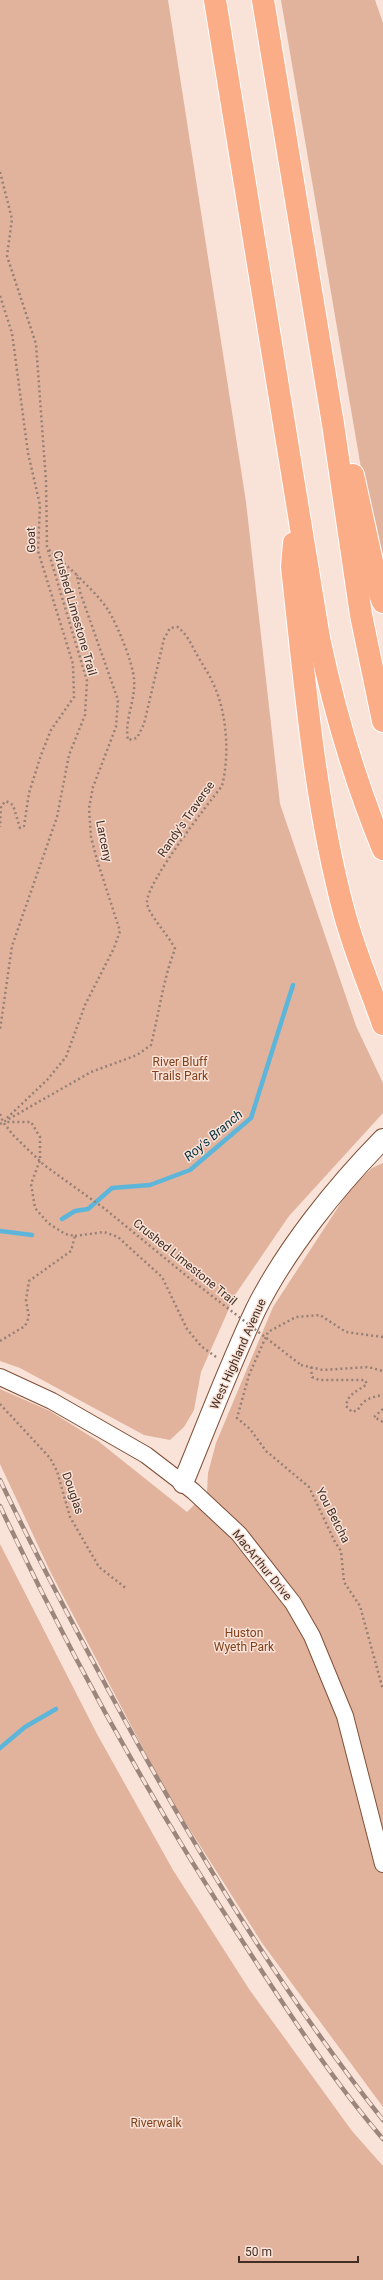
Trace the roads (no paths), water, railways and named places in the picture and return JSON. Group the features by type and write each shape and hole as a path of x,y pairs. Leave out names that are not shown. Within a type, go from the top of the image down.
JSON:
{"highway":[{"path":"214,0 319,638 331,695 369,816 383,849"},
{"path":"263,0 333,424 361,615 383,721"},
{"path":"333,424 356,482 378,589 383,602"},
{"path":"298,510 292,567 311,737 327,837 344,913 383,1024"}],"street":[{"name":"West Highland Avenue","path":"183,1483 257,1308 278,1272 336,1192 383,1139"},
{"name":"MacArthur Drive","path":"5,1379 93,1424 146,1455 183,1483 239,1534 293,1603 312,1636 345,1716 383,1864"}],"waterway":[{"name":"Roy's Branch","path":"62,1219 75,1211 88,1209 112,1188 150,1185 190,1170 251,1118 293,985"},
{"name":"Roy's Branch","path":"0,1231 32,1235"},
{"path":"0,1748 25,1727 56,1709"}],"railway":[{"path":"0,1480 75,1628 152,1769 213,1873 244,1924 311,2024 383,2120"},
{"path":"0,1506 83,1672 175,1834 291,2016 326,2066 383,2139"}],"park label":[{"name":"River Bluff Trails Park","path":"180,1069"},
{"name":"Huston Wyeth Park","path":"244,1640"},
{"name":"Riverwalk","path":"156,2123"}]}
